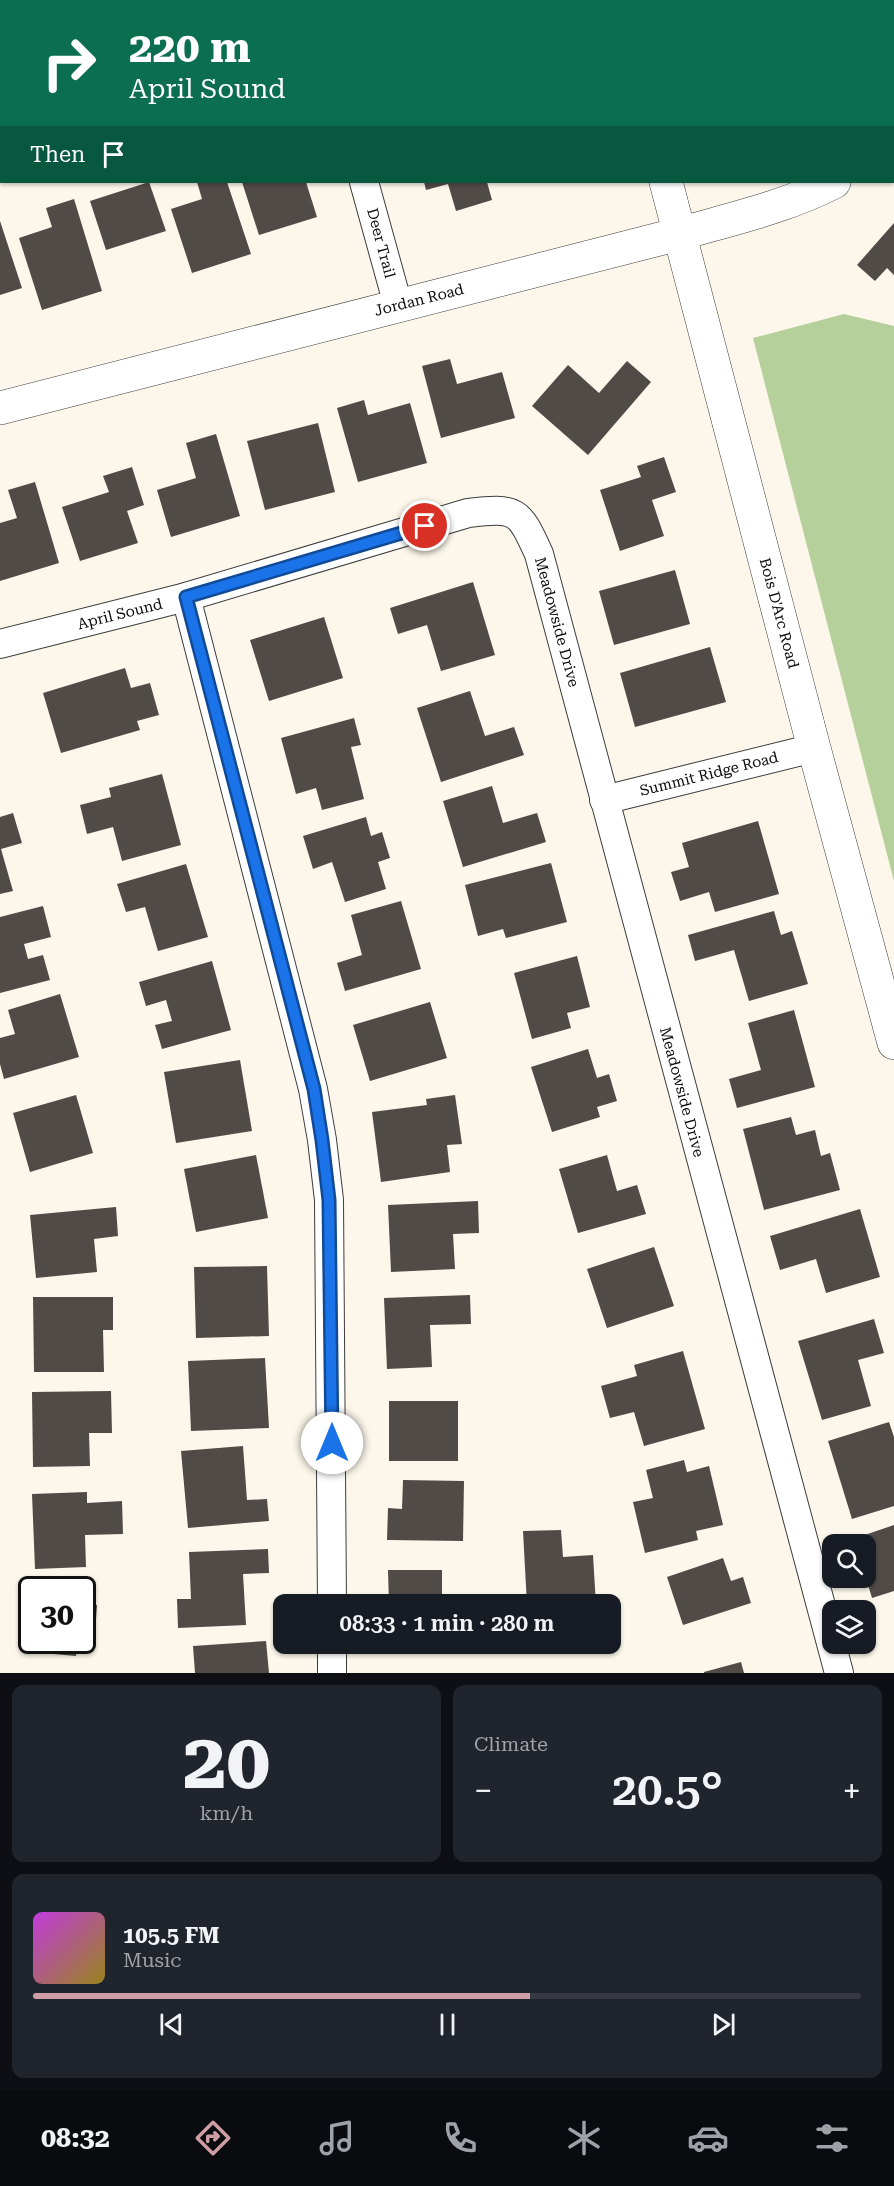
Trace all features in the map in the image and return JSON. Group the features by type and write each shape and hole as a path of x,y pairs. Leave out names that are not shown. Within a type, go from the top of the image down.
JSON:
{"street":[{"name":"Deer Trail","path":"364,183 398,305"},
{"name":"Bois D'Arc Road","path":"666,183 814,748 894,1043"},
{"name":"Jordan Road","path":"0,408 679,234 771,207 832,183"},
{"name":"April Sound","path":"0,644 186,597 468,513 497,510 517,514"},
{"name":"Meadowside Drive","path":"517,514 526,526 539,554 839,1673"},
{"path":"186,597 314,1089 322,1140 329,1200 332,1594"},
{"name":"Summit Ridge Road","path":"604,800 814,748"},
{"path":"332,1654 332,1673"}],"green space":[{"path":"844,314 894,326 894,881 753,338"}],"building":[{"path":"149,183 166,231 106,250 90,201"},
{"path":"197,183 227,183 251,254 192,273 171,209 202,199"},
{"path":"242,183 306,183 317,217 259,235"},
{"path":"424,183 487,183 492,200 456,211 448,184 426,190"},
{"path":"74,199 102,291 42,310 19,238 52,227 46,208"},
{"path":"0,221 22,288 0,295"},
{"path":"894,223 894,275 887,268 875,281 857,265"},
{"path":"450,359 457,384 502,372 515,418 441,438 422,366"},
{"path":"627,361 651,382 588,455 532,406 568,365 599,393"},
{"path":"364,400 368,415 410,403 427,463 358,482 337,408"},
{"path":"318,423 335,492 265,510 247,441"},
{"path":"216,434 240,516 171,537 157,490 196,478 186,443"},
{"path":"664,457 676,492 652,500 664,536 620,551 600,490 641,477 637,466"},
{"path":"132,467 144,505 127,511 138,543 80,561 62,507 109,492 103,476"},
{"path":"35,482 59,563 0,581 0,523 17,518 8,490"},
{"path":"675,570 690,624 614,645 599,591"},
{"path":"473,582 495,655 441,671 427,625 398,634 390,608"},
{"path":"324,617 343,678 269,701 250,640"},
{"path":"710,647 726,702 635,727 620,673"},
{"path":"125,668 131,688 150,683 159,715 137,721 140,730 61,753 43,693"},
{"path":"470,691 485,736 514,727 524,755 441,782 417,708"},
{"path":"354,718 361,745 351,747 364,799 322,810 316,788 296,794 281,738"},
{"path":"162,774 181,845 122,861 113,827 87,834 80,805 111,797 109,788"},
{"path":"492,786 503,823 537,813 546,842 463,867 443,801"},
{"path":"13,813 22,843 1,849 13,891 0,894 0,817"},
{"path":"366,817 371,836 382,832 390,858 378,862 386,889 345,902 332,862 313,869 303,836"},
{"path":"758,821 779,894 715,912 709,892 680,901 671,872 689,867 682,843"},
{"path":"551,863 567,922 506,938 503,929 478,936 465,885"},
{"path":"186,864 208,937 158,951 145,907 126,912 117,884"},
{"path":"401,901 421,969 345,991 337,963 362,955 351,915"},
{"path":"43,906 51,937 24,944 28,959 43,955 50,980 0,993 0,917"},
{"path":"774,911 781,935 792,931 808,984 749,1001 734,950 695,961 688,935"},
{"path":"577,956 590,1007 567,1013 571,1028 532,1039 514,973"},
{"path":"212,961 231,1030 162,1049 155,1025 172,1021 166,1000 146,1006 139,982"},
{"path":"60,994 79,1057 4,1079 0,1064 0,1038 15,1034 8,1010"},
{"path":"430,1002 447,1058 370,1081 353,1025"},
{"path":"794,1010 815,1087 737,1108 729,1079 761,1070 748,1023"},
{"path":"588,1049 597,1078 609,1074 617,1101 597,1107 600,1117 552,1132 531,1067"},
{"path":"240,1060 252,1131 176,1143 164,1072"},
{"path":"76,1095 93,1153 30,1172 13,1113"},
{"path":"455,1095 462,1144 447,1145 450,1172 381,1182 372,1112 427,1105 426,1099"},
{"path":"791,1117 796,1135 815,1130 821,1156 830,1153 840,1190 764,1210 743,1129"},
{"path":"256,1155 268,1218 196,1232 184,1169"},
{"path":"607,1155 617,1191 637,1185 646,1214 578,1233 559,1169"},
{"path":"478,1201 479,1233 453,1234 455,1269 391,1272 388,1205"},
{"path":"116,1207 118,1236 94,1239 97,1272 36,1278 30,1215"},
{"path":"860,1209 880,1277 826,1293 816,1259 780,1270 770,1236"},
{"path":"654,1247 674,1306 607,1328 587,1269"},
{"path":"267,1266 269,1336 196,1338 194,1267"},
{"path":"470,1295 471,1324 430,1325 432,1367 387,1369 384,1298"},
{"path":"33,1297 113,1297 113,1330 103,1330 104,1372 34,1372"},
{"path":"874,1319 884,1353 858,1360 871,1406 822,1420 798,1341"},
{"path":"683,1351 705,1429 644,1446 634,1412 610,1418 601,1386 637,1376 634,1365"},
{"path":"265,1358 269,1428 191,1431 188,1361"},
{"path":"111,1391 112,1433 89,1433 90,1466 33,1467 32,1392"},
{"path":"389,1401 458,1401 458,1461 389,1461"},
{"path":"889,1422 894,1437 894,1506 852,1519 828,1441"},
{"path":"243,1446 247,1500 267,1499 269,1521 188,1528 181,1451"},
{"path":"684,1460 687,1472 709,1466 723,1525 696,1531 698,1540 645,1553 633,1502 653,1498 646,1470"},
{"path":"403,1480 464,1481 463,1541 387,1540 388,1508 402,1509"},
{"path":"87,1492 87,1503 122,1501 123,1534 85,1535 86,1567 35,1569 32,1494"},
{"path":"894,1525 894,1591 872,1598 869,1588 876,1588 876,1534 868,1534"},
{"path":"561,1530 563,1557 593,1555 595,1594 526,1594 523,1531"},
{"path":"268,1549 269,1573 243,1574 246,1625 178,1628 177,1599 191,1599 189,1552"},
{"path":"723,1558 731,1581 743,1577 751,1603 683,1625 667,1577"},
{"path":"388,1570 442,1570 442,1594 389,1594"},
{"path":"266,1641 269,1673 195,1673 193,1646"},
{"path":"54,1654 76,1654 76,1656"},
{"path":"741,1662 744,1673 704,1673 704,1672"}],"route":[{"path":"332,1443 329,1200 314,1089 186,597 425,526"}]}
